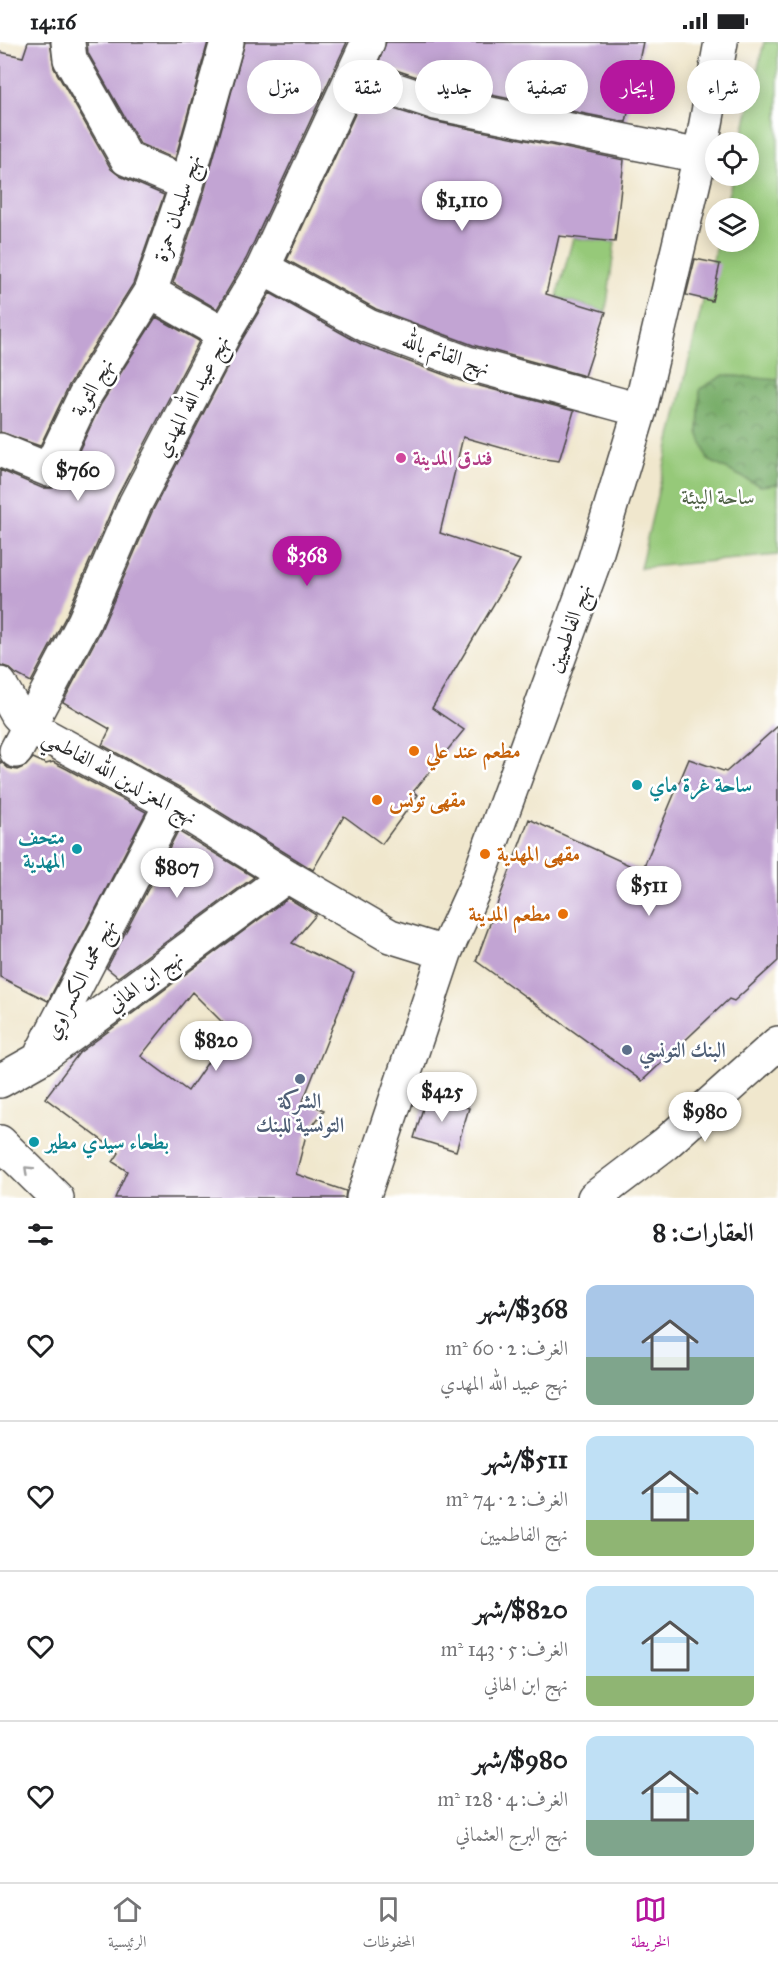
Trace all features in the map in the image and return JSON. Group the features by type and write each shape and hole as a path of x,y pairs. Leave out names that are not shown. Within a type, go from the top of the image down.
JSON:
{"street":[{"path":"68,42 70,59 127,159 187,184"},
{"name":"نهج سليمان حمزة","path":"150,292 187,184 227,42"},
{"name":"نهج عبيد الله المهدي","path":"361,60 368,42"},
{"name":"نهج الفاطميين","path":"363,1198 445,953 476,885 594,562 640,410 700,156 721,42"},
{"path":"403,92 436,103 700,156"},
{"name":"نهج عبيد الله المهدي","path":"20,723 84,622 135,504 224,334 264,268 336,114"},
{"name":"نهج القائم بالله","path":"264,268 368,326 467,363 640,410"},
{"path":"150,292 224,334"},
{"name":"نهج التوبة","path":"0,450 49,470 84,395 150,292"},
{"path":"0,684 20,723"},
{"name":"نهج المعز لدين الله الفاطمي","path":"20,723 171,804 390,936 445,953"},
{"name":"نهج محمد الكسراوي","path":"39,1059 171,804"},
{"name":"نهج ابن الهاني","path":"0,1081 39,1059 287,876"},
{"path":"594,1198 665,1144 778,1043"},
{"path":"0,1142 57,1198"}],"green space":[{"name":"ساحة البيئة","path":"764,42 778,42 778,555 640,568 715,252 759,252 759,198 728,198 730,186 759,186 759,132 743,132 747,114 760,114 760,60"},
{"path":"573,238 615,242 606,312 557,297"},
{"path":"724,375 778,380 778,484 760,486 708,460 698,432 700,389"}],"building":[{"path":"28,42 50,42 54,68 111,169 120,176 164,195 133,284 69,385 40,446 0,432 0,52 23,57"},
{"path":"87,42 208,42 175,159 140,144 88,53"},
{"path":"245,42 347,42 339,60 333,60 333,72 321,98 321,60 247,60 247,114 313,114 246,259 217,309 173,283 205,189"},
{"path":"386,42 643,42 639,60 600,60 600,114 628,114 626,122 586,114 588,114 588,60 505,60 505,98 493,95 493,60 415,60 415,76 403,72 403,60 379,60"},
{"path":"403,112 432,121 624,160 615,242 559,236 546,294 606,312 585,376 473,345 376,309 287,260 355,114 403,114"},
{"path":"695,259 720,264 712,301 686,295"},
{"path":"270,293 361,344 461,381 574,411 559,461 537,458 463,437 440,533 520,560 432,708 464,730 413,792 418,795 382,844 344,816 313,870 181,788 102,745 110,729 63,702 101,630 152,512 240,343"},
{"path":"156,317 199,341 118,495 67,614 31,682 0,665 0,470 42,488 60,485 66,478 101,404"},
{"path":"778,726 778,961 734,1001 729,999 642,1081 476,961 529,819 642,871 689,759 726,772"},
{"name":"متحف المهدية","path":"33,758 46,764 53,762 146,812 48,1001 0,977 0,761 8,768 17,770 26,766"},
{"path":"178,831 254,877 118,977 107,968"},
{"path":"288,898 316,915 292,943 354,973 303,1101 324,1110 306,1135 296,1174 346,1191 345,1198 115,1198 127,1171 113,1162 119,1153 45,1098 79,1053","holes":["192,992 230,1030 188,1091 141,1056"]},
{"path":"427,1095 469,1108 456,1151 414,1138"}],"place":[{"name":"فندق المدينة","path":"401,458"},
{"name":"مطعم عند علي","path":"414,751"},
{"name":"ساحة غرة ماي","path":"637,785"},
{"name":"مقهى تونس","path":"377,800"},
{"name":"متحف المهدية","path":"77,849"},
{"name":"مقهى المهدية","path":"485,854"},
{"name":"مطعم المدينة","path":"563,914"},
{"name":"البنك التونسي","path":"627,1050"},
{"name":"الشركة التونسية للبنك","path":"300,1079"},
{"name":"بطحاء سيدي مطير","path":"34,1142"}]}
